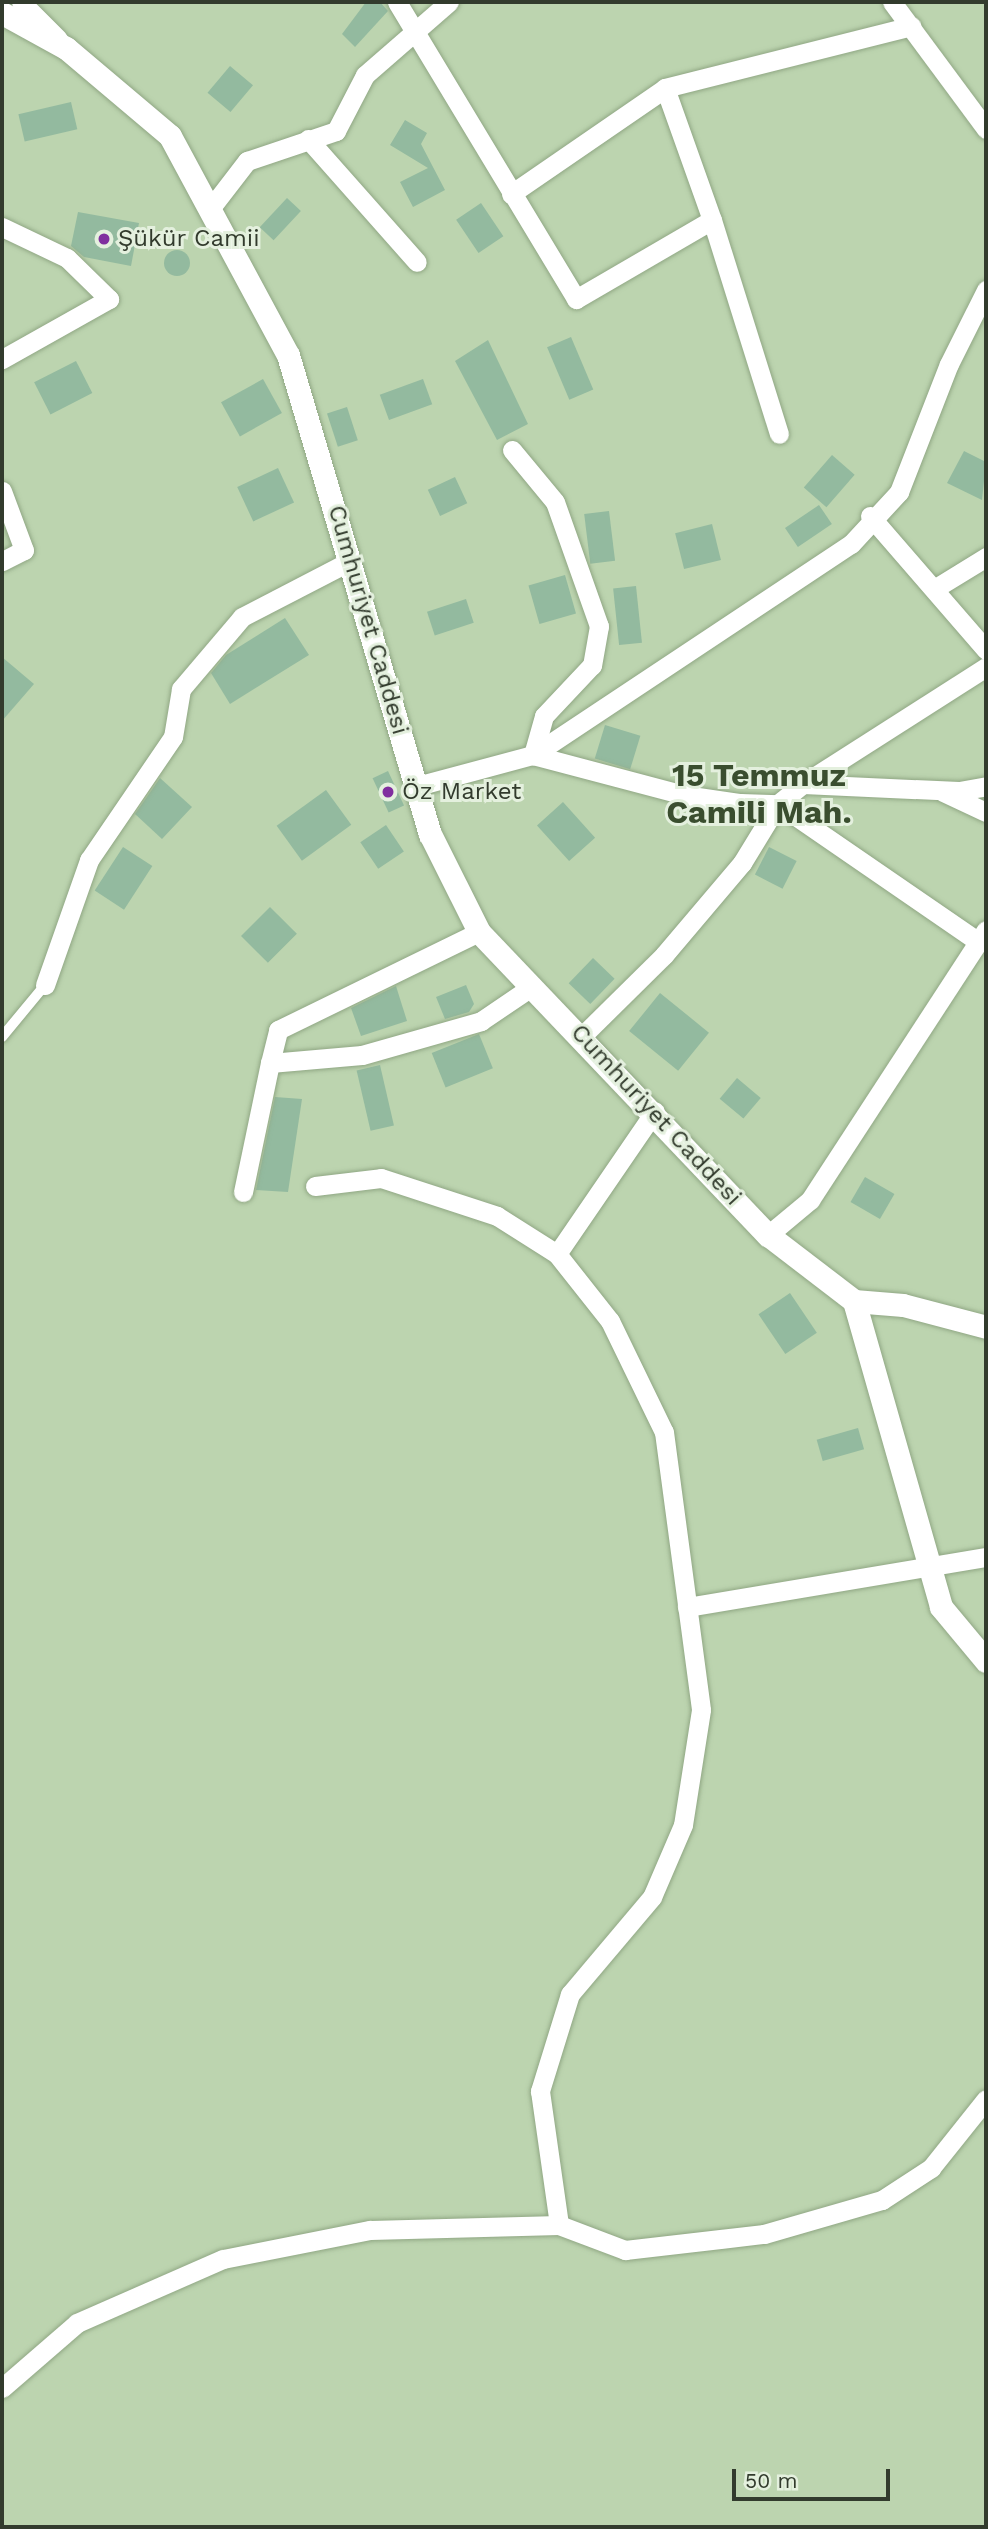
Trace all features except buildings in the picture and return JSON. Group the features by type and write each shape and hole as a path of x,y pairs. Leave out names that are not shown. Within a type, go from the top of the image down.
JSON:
{"street":[{"path":"21,2 66,48"},
{"path":"397,2 414,26 511,194 576,299 712,220"},
{"path":"210,209 247,161 336,131 365,75 414,26 449,2"},
{"path":"892,2 986,128"},
{"name":"Cumhuriyet Caddesi","path":"2,13 66,48 170,136 288,355 350,561 381,684 417,786 430,834 479,932 530,987 583,1035 768,1235 855,1301"},
{"path":"511,194 665,88 911,26"},
{"path":"665,88 712,220 779,434"},
{"path":"308,139 418,262"},
{"path":"2,227 67,258 109,299 2,359"},
{"path":"417,786 533,755 851,544 870,516 899,492 949,364 986,290"},
{"path":"512,450 555,502 599,626 592,665 544,716 533,755"},
{"path":"2,491 24,550 2,561"},
{"path":"870,516 986,650"},
{"path":"934,589 986,557"},
{"path":"45,985 89,860 173,737 181,689 242,617 350,561"},
{"path":"583,1035 664,955 742,863 778,804 803,784 986,667"},
{"path":"533,755 684,795 778,804 982,935 810,1200 768,1235"},
{"path":"803,784 939,790 986,786"},
{"path":"939,790 986,812"},
{"path":"243,1192 278,1030 479,932"},
{"path":"270,1063 362,1055 481,1021 530,987"},
{"path":"557,1254 655,1111"},
{"path":"315,1186 381,1178 497,1216 557,1254 610,1321 664,1432 701,1710 683,1825 652,1897 570,1994 540,2091 559,2225"},
{"path":"986,1327 903,1305 855,1301 941,1607 986,1661"},
{"path":"687,1607 986,1557"},
{"path":"2,2389 78,2323 223,2259 370,2230 559,2225 625,2250 764,2234 869,2204 931,2168 986,2099"}],"lane":[{"path":"2,1037 45,985"}],"place":[{"name":"Şükür Camii","path":"104,239"},
{"name":"Öz Market","path":"388,792"}],"district":[{"name":"15 Temmuz Camili Mah.","path":"759,794"}]}
